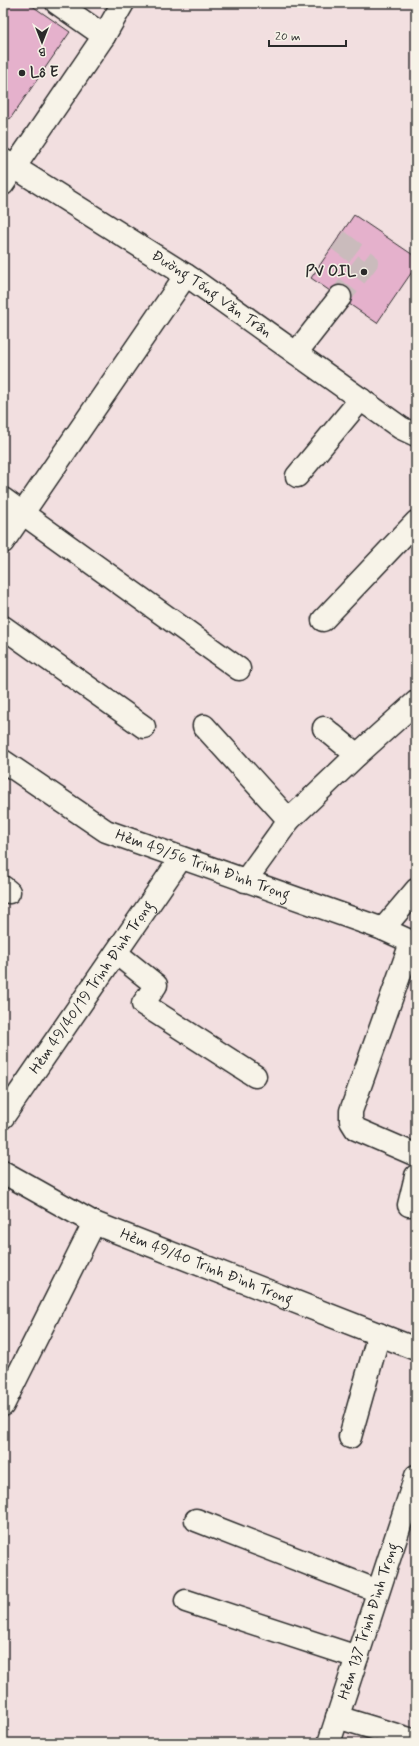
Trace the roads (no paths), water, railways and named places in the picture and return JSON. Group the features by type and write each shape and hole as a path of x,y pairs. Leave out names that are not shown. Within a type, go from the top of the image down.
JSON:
{"street":[{"path":"57,3 104,36"},
{"path":"7,171 104,36 123,3"},
{"name":"Đường Tống Văn Trân","path":"7,171 186,275 401,428 416,434"},
{"path":"3,542 186,275"},
{"path":"296,354 340,297"},
{"path":"296,476 361,399"},
{"path":"3,499 239,670"},
{"path":"323,620 416,522"},
{"path":"3,627 144,727"},
{"path":"245,881 289,820 357,755 416,702"},
{"path":"204,726 289,820"},
{"path":"324,728 357,755"},
{"name":"Hẻm 49/56 Trịnh Đình Trọng","path":"3,761 106,831 383,929 414,944"},
{"name":"Hẻm 49/40/19 Trịnh Đình Trọng","path":"3,1118 181,858"},
{"path":"383,929 416,890"},
{"path":"414,944 351,1111 351,1121 356,1129 416,1154"},
{"path":"116,953 156,985 143,1004 255,1076"},
{"name":"Hẻm 49/40 Trịnh Đình Trọng","path":"4,1175 94,1223 416,1349"},
{"path":"409,1206 416,1176"},
{"path":"3,1405 94,1223"},
{"path":"350,1436 379,1334"},
{"name":"Hẻm 137 Trịnh Đình Trọng","path":"329,1743 416,1476"},
{"path":"196,1520 378,1591"},
{"path":"186,1601 357,1657"},
{"path":"337,1717 416,1741"}],"tunnel":[{"path":"338,240 367,262 340,297"}],"place":[{"name":"Lô E","path":"22,73"},
{"name":"PV OIL","path":"364,272"}]}
